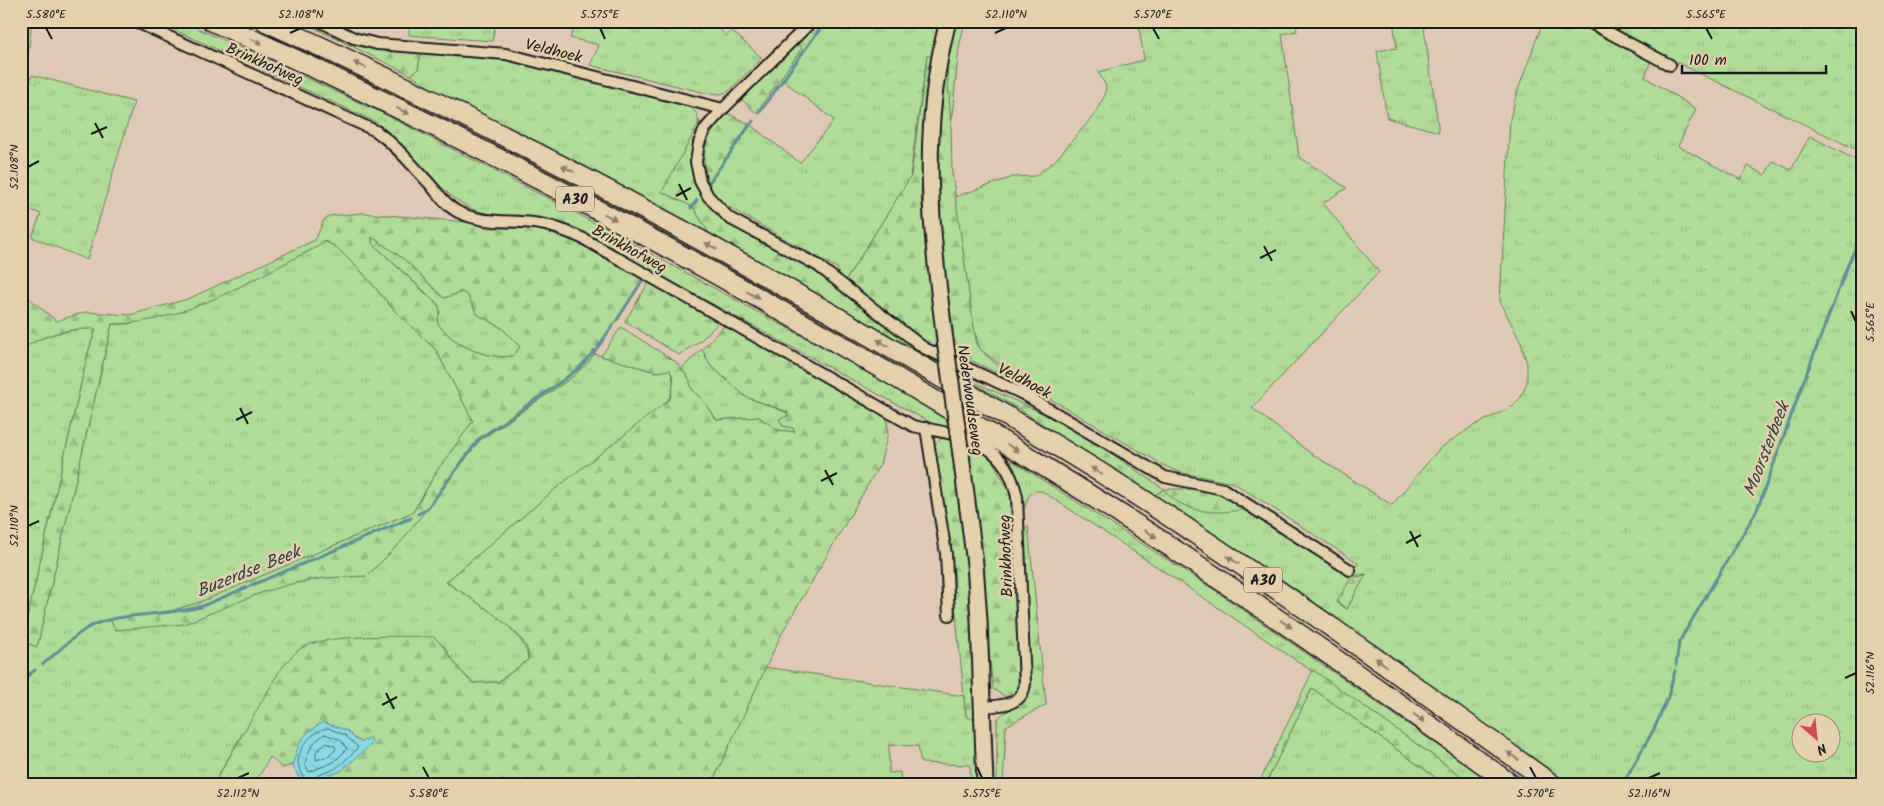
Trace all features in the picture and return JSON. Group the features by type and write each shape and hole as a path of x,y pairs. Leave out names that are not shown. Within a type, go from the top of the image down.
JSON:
{"highway":[{"name":"A30","path":"212,21 408,113 595,209 792,316 971,422 1154,536 1341,662 1512,785"},
{"name":"A30","path":"265,21 410,89 607,188 964,388 1168,516 1355,643 1553,785"}],"street":[{"name":"Brinkhofweg","path":"134,21 376,131 393,143 456,211 478,219 532,223 557,228 584,239 913,426 966,436 995,453 1003,464 1016,492 1024,690 1022,697 1015,702 984,707"},
{"name":"Veldhoek","path":"319,21 354,38 377,44 506,54 722,109"},
{"name":"Veldhoek","path":"812,21 704,129 699,143 696,162 700,181 708,196 729,218 817,265 924,348 1023,394 1165,477 1223,489 1350,570"},
{"name":"Nederwoudseweg","path":"948,21 933,102 929,162 931,225 975,564 984,707 985,785"},
{"path":"1587,21 1670,65"},
{"path":"926,428 946,554 949,615"}],"green space":[{"path":"21,21 32,21 28,55 21,52"},
{"path":"155,21 182,21 382,113 561,205 872,374 961,429 962,432 933,424 564,223 486,213 466,206 431,177 399,142 376,122"},
{"path":"300,21 324,27 354,43 369,48 422,48 418,69 411,75"},
{"path":"409,21 481,21 495,27 492,41 409,35"},
{"path":"577,21 720,21 716,26 726,36 732,31 762,58 729,91 721,94 706,93 590,65 599,45 570,38"},
{"path":"815,21 943,21 935,57 927,56 910,175 912,175 844,283 837,268 725,205 713,193 709,184 749,124 800,163 834,120 780,78 802,48 795,41"},
{"path":"956,21 965,21 959,47 951,125 946,58"},
{"path":"1138,21 1295,21 1297,31 1282,34 1299,157 1347,188 1323,203 1379,272 1252,408 1309,452 1392,505 1439,449 1473,426 1512,407 1521,397 1527,382 1527,364 1521,343 1500,301 1510,119 1517,93 1543,21 1573,21 1651,60 1645,77 1696,109 1678,146 1741,180 1748,166 1765,175 1773,161 1791,170 1810,136 1863,164 1863,785 1570,785 1379,647 1152,497 1164,489 1171,497 1181,503 1203,510 1228,511 1250,508 1352,575 1358,563 1234,483 1179,472 1165,466 1052,400 980,350 973,324 955,197 1013,177 1035,176 1055,161 1094,115 1105,95 1106,86 1098,72 1144,60","holes":["1366,574 1347,609 1338,603 1352,576"]},
{"path":"1393,21 1423,21 1439,132 1387,118 1377,51 1397,48"},
{"path":"1592,21 1863,21 1863,153"},
{"path":"795,41 802,48 756,113 740,98"},
{"path":"422,48 481,53 614,85 690,106 696,113 698,121 695,132 693,207 709,233 441,95 411,75 418,69"},
{"path":"927,56 935,57 923,129 921,198 937,348 917,339 844,283 911,176"},
{"path":"946,58 951,125 952,173 976,342 981,350 999,366 1052,400 956,353 933,221 933,174"},
{"path":"32,75 134,102 87,260 32,237 41,214 21,206 21,113"},
{"path":"727,113 749,124 709,184 704,163 706,146 714,130"},
{"path":"700,121 694,152 694,173 727,219 814,271 912,345 952,364 953,371 709,233 693,207 662,192"},
{"path":"363,213 467,222 489,228 540,229 585,246 644,279 588,363 571,378 480,440 401,542 367,576 325,578 295,583 263,592 184,624 115,630 110,619 171,611 200,602 413,512 439,468 473,421 436,350 394,310 361,271 336,247 325,241 317,247 243,285 192,308 139,322 112,324 37,647 22,641 88,353 96,329 57,333 29,344 21,350 21,291 56,321 86,312 130,315 188,299 315,240 324,220 329,216","holes":["372,237 404,259 444,298 462,292 468,296 477,314 502,328 520,347 513,356 492,356 481,353 451,338 437,322 440,311 438,305 372,243"]},
{"path":"372,236 404,259 444,298 462,292 468,296 477,314 502,328 520,347 513,356 492,356 481,353 451,338 437,322 440,311 438,304 372,243"},
{"path":"324,241 336,247 361,271 394,310 436,350 473,421 439,468 413,512 201,602 171,611 111,619 115,630 295,583 325,578 367,576 480,440 571,378 595,354 656,372 670,369 673,381 671,395 661,408 559,486 446,582 496,615 508,626 525,648 528,660 498,682 473,683 455,665 444,646 242,734 213,785 21,785 21,350 30,344 57,333 96,328 88,353 22,641 37,647 112,324 128,324 210,299 317,247"},
{"path":"649,282 719,322 700,341 679,355 625,321"},
{"path":"725,325 882,414 887,419 888,433 880,464 782,633 711,785 314,785 349,764 354,758 361,742 355,739 348,731 295,757 292,765 282,768 270,757 254,785 213,785 279,672 293,655 303,647 330,640 348,638 386,636 434,637 473,683 498,682 528,660 527,648 513,630 478,603 446,582 559,486 670,399 674,380 670,370 656,372 601,356 621,327 676,362 690,380 690,386 694,392 703,400 717,420 759,417 778,430 795,432 793,428 783,426 779,419 788,416 788,412 746,397 710,365 702,349"},
{"path":"702,349 710,365 746,397 788,413 783,426 793,428 795,433 778,430 759,417 717,420 690,386 690,380 681,369"},
{"path":"959,375 1072,427 1164,489 1152,497 1021,410"},
{"path":"951,436 975,629 979,718 972,719 966,716 954,596 955,578 933,456 933,446 941,439"},
{"path":"968,443 991,458 1011,495 1018,623 1018,687 1013,695 1006,697 993,689"},
{"path":"1011,460 1213,589 1496,785 1474,785 1314,672 1042,491 1034,491 1029,495 1024,509"},
{"path":"1164,489 1195,489 1217,492 1233,497 1250,508 1227,512 1203,511 1181,504"},
{"path":"1028,526 1046,705 1006,726 1003,785 997,785 997,720 1029,696 1021,530"},
{"path":"1366,574 1347,609 1337,602 1352,576 1359,577"},
{"path":"765,667 964,696 966,716 979,718 982,785 971,785 970,765 921,763 918,746 889,745 889,773 900,772 901,785 711,785"},
{"path":"1313,670 1474,785 1446,785 1312,688 1265,785 1258,785"},
{"path":"1312,688 1446,785 1265,785"}],"water":[{"path":"323,722 348,731 355,739 361,742 370,737 373,743 341,771 322,778 314,785 303,785 292,765 297,749 305,735"}],"waterway":[{"name":"Buzerdse Beek","path":"824,25 827,21"},
{"name":"Buzerdse Beek","path":"759,113 819,30"},
{"name":"Buzerdse Beek","path":"708,184 753,121"},
{"name":"Buzerdse Beek","path":"691,208 697,200"},
{"name":"Moorsterbeek","path":"1676,665 1679,642 1757,510 1849,262 1863,233"},
{"name":"Buzerdse Beek","path":"617,320 644,278"},
{"name":"Buzerdse Beek","path":"598,347 613,325"},
{"name":"Buzerdse Beek","path":"418,514 427,509 479,439 562,381 580,367 595,350"},
{"name":"Buzerdse Beek","path":"43,664 78,634 91,626 129,616 174,612 200,607 411,518"},
{"name":"Buzerdse Beek","path":"21,681 35,670"},
{"name":"Moorsterbeek","path":"1622,785 1654,729 1668,697 1675,671"}]}
